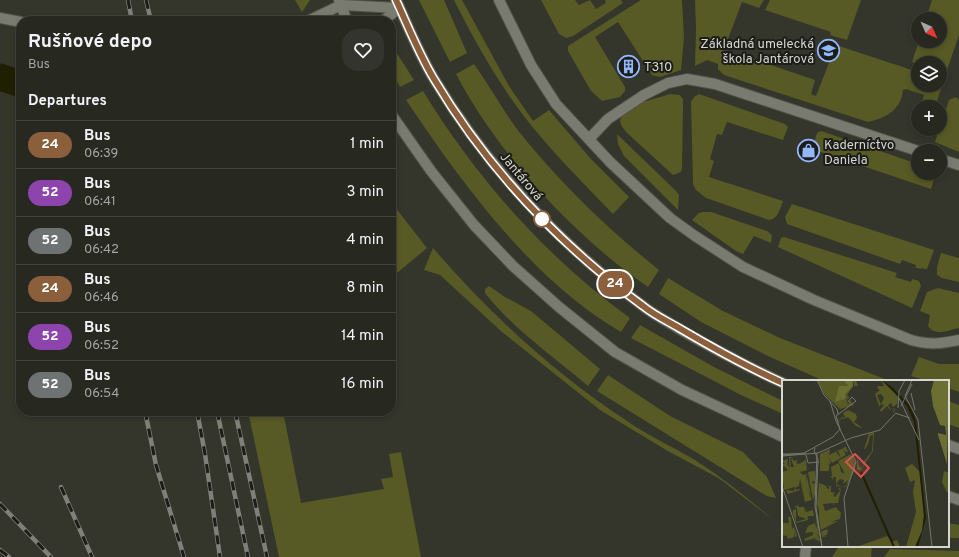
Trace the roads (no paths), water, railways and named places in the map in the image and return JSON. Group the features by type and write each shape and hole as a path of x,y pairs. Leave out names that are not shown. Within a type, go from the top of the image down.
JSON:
{"street":[{"path":"499,0 532,65 556,104 639,191 670,218 743,267 814,300 911,340 925,344 939,345 959,340"},
{"path":"316,16 340,2 398,4"},
{"path":"340,2 345,16"},
{"path":"387,16 398,4"},
{"name":"Jantárová","path":"398,4 434,78 478,143 523,198 556,233 594,268 644,308 712,348 782,383"},
{"path":"0,18 16,21"},
{"path":"589,139 608,119 644,95 668,83 687,79 715,84 911,149"},
{"path":"396,121 431,171 474,225 513,266 559,307 615,352 682,390 782,437"},
{"path":"947,161 959,165"},
{"path":"949,445 959,449"},
{"path":"949,496 959,500"},
{"path":"805,557 806,547"}],"waterway":[{"path":"0,77 16,82"}],"railway":[{"path":"128,0 131,16"},
{"path":"146,0 150,16"},
{"path":"146,416 156,465 184,557"},
{"path":"198,416 220,557"},
{"path":"218,416 248,557"},
{"path":"236,416 267,557"},
{"path":"61,487 92,557"},
{"path":"0,504 51,557"},
{"path":"0,550 9,557"}],"place":[{"name":"Základná umelecká škola Jantárová","path":"829,50"},
{"name":"T310","path":"629,66"},
{"name":"Kaderníctvo Daniela","path":"808,151"}]}
